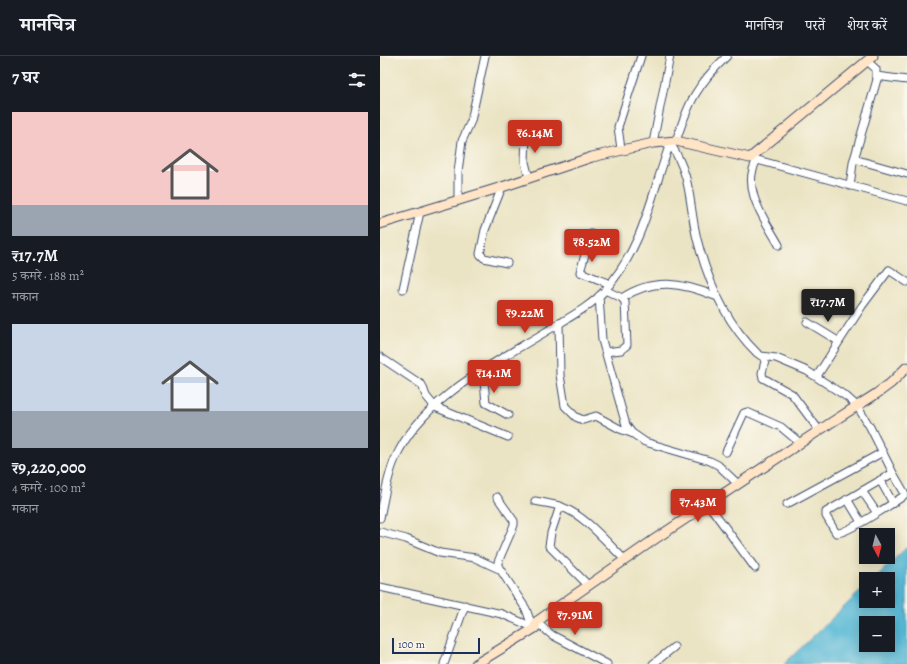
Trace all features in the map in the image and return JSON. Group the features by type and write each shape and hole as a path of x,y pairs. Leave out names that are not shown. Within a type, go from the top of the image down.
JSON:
{"street":[{"path":"458,201 458,172 462,141 470,125 485,56"},
{"path":"621,150 618,128 642,56"},
{"path":"653,143 670,56"},
{"path":"380,518 394,460 406,437 422,416 483,370 559,323 599,296 610,284 630,257 642,230 673,142 687,108 699,87 728,56"},
{"path":"779,245 755,204 752,175 754,159 870,58 876,69 875,74 878,76 854,159 850,186"},
{"path":"878,76 907,80"},
{"path":"526,132 525,162 529,178"},
{"path":"673,142 687,178 697,238 715,296 728,318 748,345 757,353 766,357 776,358 817,376 857,406 905,494 877,513 838,534 826,516 828,509 893,473"},
{"path":"380,226 592,157 653,143 673,142 754,159 907,201"},
{"path":"854,159 907,174"},
{"path":"502,187 485,230 480,254 484,258 507,263"},
{"path":"403,289 420,212"},
{"path":"591,234 580,272 610,284"},
{"path":"817,376 838,341 889,270 907,282"},
{"path":"622,298 639,290 671,284 691,286 715,296"},
{"path":"605,290 622,298 625,306 627,345 621,350 606,352"},
{"path":"599,296 601,330 606,352 620,410 626,425 632,433"},
{"path":"807,322 838,341"},
{"path":"559,323 560,375 565,406 580,419 585,420 596,416 620,429 632,433 645,442 710,461 718,465 738,484"},
{"path":"380,357 422,385 426,396 434,407 508,437"},
{"path":"766,357 762,373 763,378 792,394 819,430"},
{"path":"476,664 534,625 624,560 891,383 907,367"},
{"path":"483,370 486,403 508,415"},
{"path":"726,452 744,413 747,412 781,427 800,443"},
{"path":"787,504 883,452"},
{"path":"880,480 893,502"},
{"path":"862,491 877,513"},
{"path":"497,497 514,521 510,535 498,562 499,569 526,609 534,625"},
{"path":"847,499 860,522"},
{"path":"535,501 560,506 585,521 624,560"},
{"path":"708,504 755,568"},
{"path":"560,506 551,532 549,546 588,585"},
{"path":"380,532 406,539 440,553 475,558 499,569"},
{"path":"380,587 502,614 534,625 607,664"},
{"path":"444,664 465,605"},
{"path":"653,664 674,647"}],"water":[{"path":"907,547 907,664 784,664 859,593 859,608 895,608 895,572 881,572 889,564 895,564 895,559"}]}
